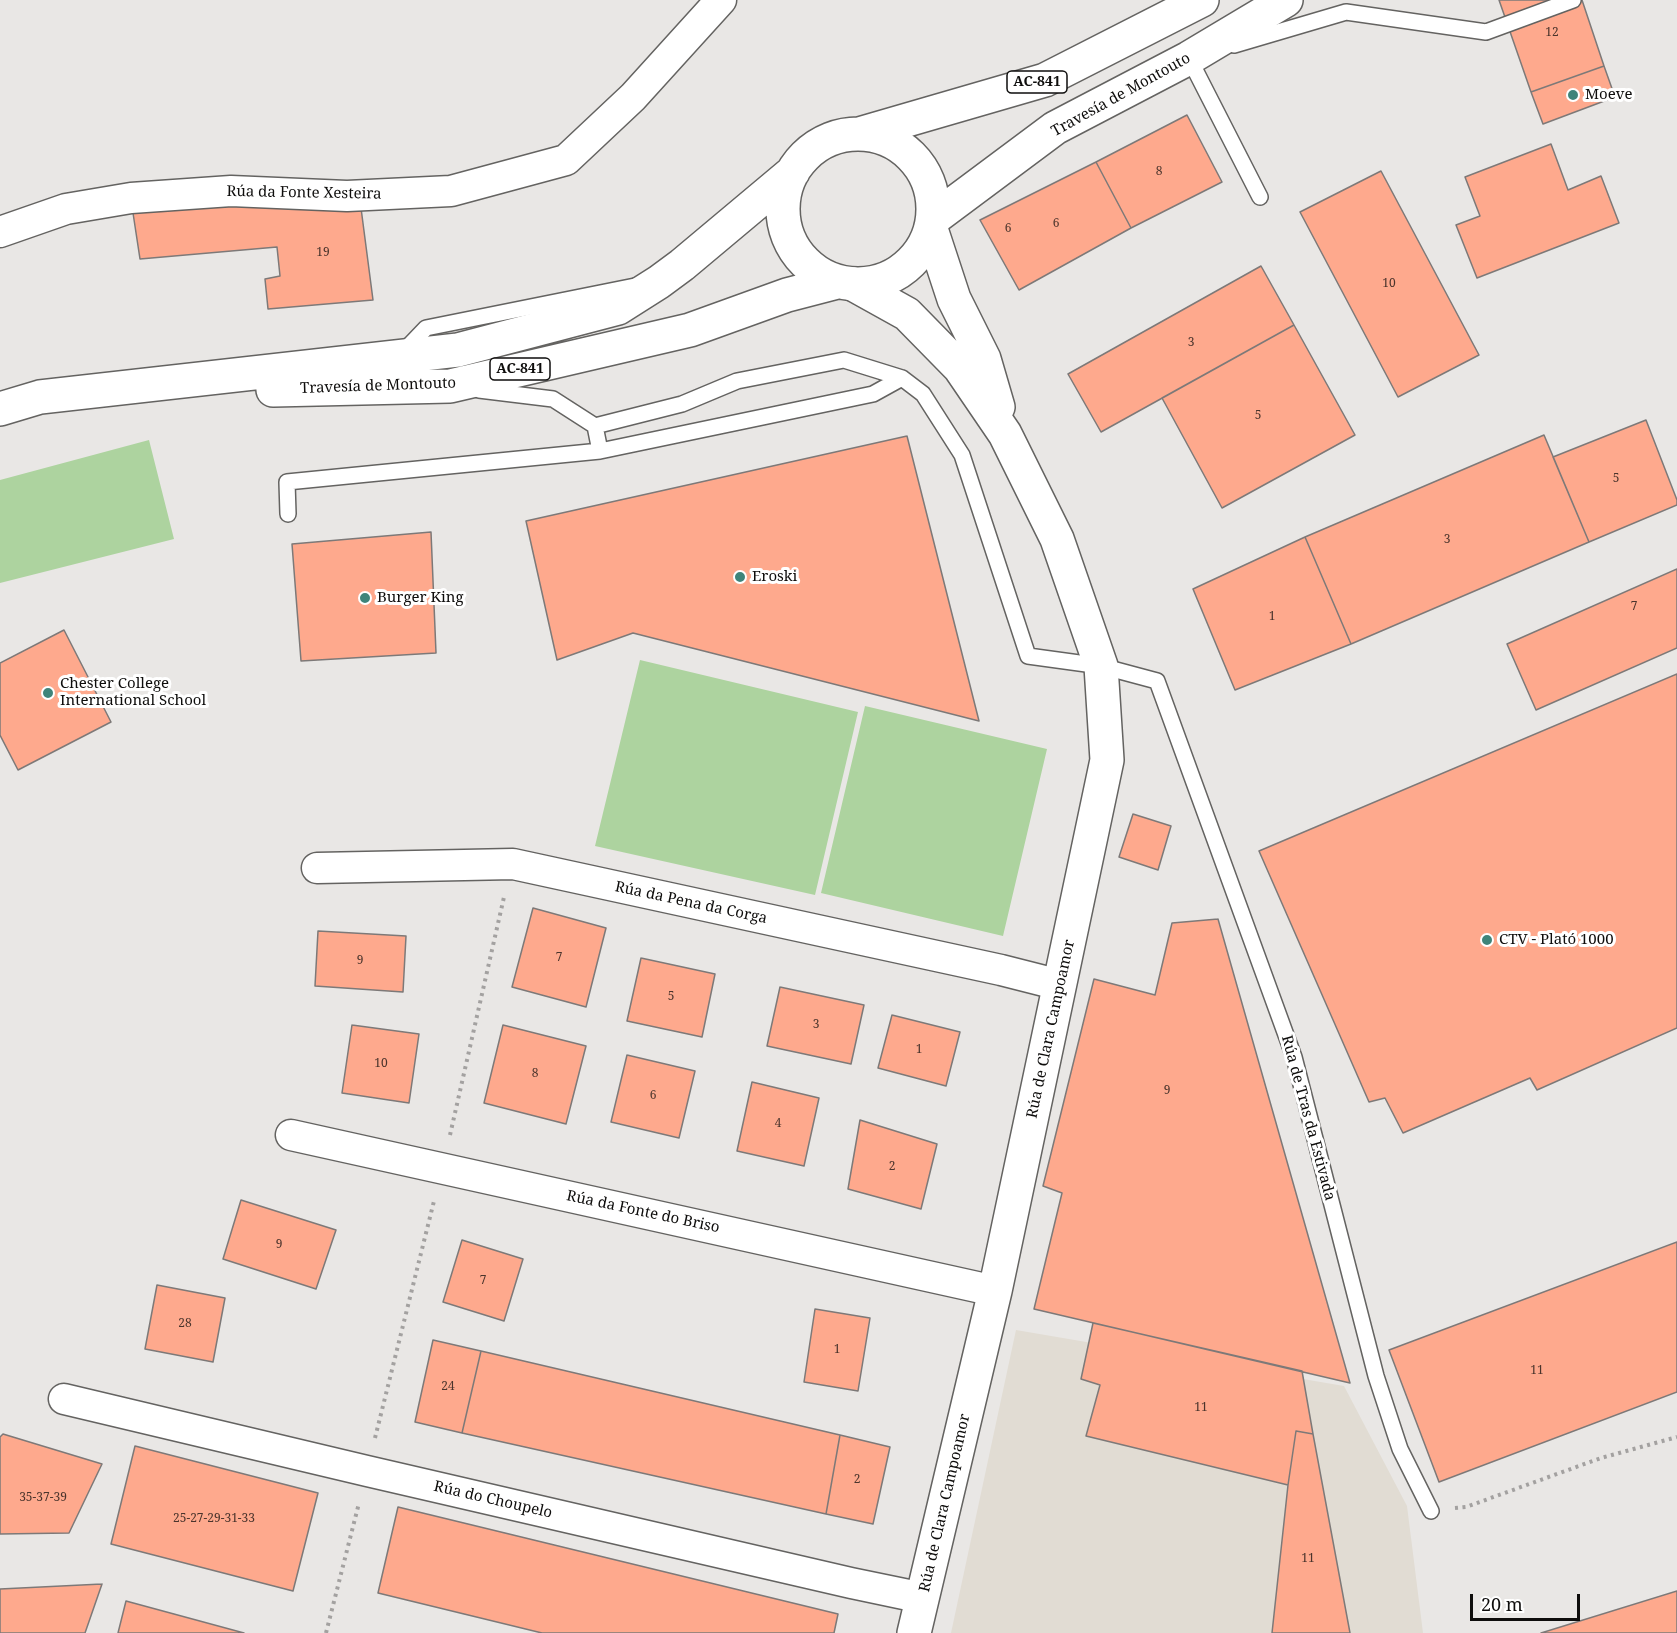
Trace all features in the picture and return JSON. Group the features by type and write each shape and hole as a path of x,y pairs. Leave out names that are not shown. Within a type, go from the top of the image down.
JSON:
{"main road":[{"name":"Travesía de Montouto","path":"0,409 40,397 458,350 618,308 682,265 793,172 805,156 821,143 839,136 859,134 1045,80 1202,0"},
{"name":"Travesía de Montouto","path":"932,224 1055,128 1189,58 1286,0"},
{"name":"Travesía de Montouto","path":"195,380 241,391 450,386 690,330 787,295 845,283 873,283 892,276 910,264 923,248 932,224 933,198 926,178 915,160 899,146 880,137 859,134"},
{"name":"Travesía de Montouto","path":"793,172 784,193 783,215 789,237 800,256 817,272 845,283"},
{"path":"932,224 954,298 984,359 1005,434"},
{"path":"845,283 907,314 960,368 1005,434"},
{"name":"Rúa de Clara Campoamor","path":"914,1633 995,1290 1107,760 1101,666 1057,539 1005,434"}],"street":[{"name":"Rúa da Fonte Xesteira","path":"0,232 66,209 131,198 231,190 347,196 451,191 566,160 633,96 721,0"},
{"name":"Rúa da Pena da Corga","path":"317,868 513,864 1001,970 1060,985"},
{"name":"Rúa da Fonte do Briso","path":"291,1135 995,1290"},
{"name":"Rúa do Choupelo","path":"64,1399 923,1598"}],"lane":[{"path":"1260,197 1189,58 1346,12 1486,32 1573,0"},
{"path":"595,426 682,404 736,381 844,360 902,378 923,394 962,455 1028,656 1101,666"},
{"path":"288,514 287,482 600,451 873,394 902,378"},
{"path":"450,386 553,399 595,426 600,451"},
{"name":"Rúa de Tras da Estivada","path":"1101,666 1157,681 1294,1057 1376,1376 1400,1449 1431,1511"}],"path":[{"path":"326,1633 442,1168 505,890 513,864"},
{"path":"1431,1511 1466,1507 1601,1458 1677,1437"}],"shaded area":[{"path":"1016,1330 1344,1386 1407,1506 1423,1633 951,1633"}],"green space":[{"path":"149,440 174,539 0,583 0,480"},
{"path":"640,660 858,712 815,895 595,846"},
{"path":"865,706 1047,749 1003,936 821,893"}],"building":[{"path":"1499,0 1582,0 1604,66 1531,92"},
{"name":"Moeve","path":"1604,66 1615,97 1543,124 1531,92"},
{"path":"1187,115 1222,182 1131,228 1096,162"},
{"path":"1551,144 1568,190 1601,176 1619,223 1477,278 1456,225 1480,216 1465,177"},
{"path":"1096,162 1131,228 1019,290 980,220"},
{"path":"1381,171 1479,355 1398,397 1300,212"},
{"path":"283,197 361,208 373,300 268,309 265,279 280,276 277,247 140,259 133,213"},
{"path":"1261,266 1294,325 1101,432 1068,374"},
{"path":"1294,325 1355,435 1222,508 1162,398"},
{"path":"1646,420 1677,505 1589,542 1553,457"},
{"path":"1544,435 1589,542 1351,644 1305,537"},
{"name":"Eroski","path":"907,436 979,721 633,633 557,660 526,521"},
{"name":"Burger King","path":"431,532 436,653 301,661 292,544"},
{"path":"1305,537 1351,644 1235,690 1193,589"},
{"path":"1677,569 1677,648 1536,710 1507,644"},
{"name":"Chester College International School","path":"64,630 111,722 18,770 0,735 0,663"},
{"name":"CTV - Plató 1000","path":"1677,674 1677,1028 1537,1090 1530,1078 1403,1133 1385,1098 1369,1102 1259,851"},
{"path":"1133,814 1171,826 1158,870 1119,857"},
{"path":"533,908 606,928 586,1007 512,987"},
{"path":"1218,919 1350,1383 1034,1309 1062,1193 1043,1186 1094,979 1155,995 1172,923"},
{"path":"318,931 406,936 403,992 315,986"},
{"path":"641,958 715,974 702,1037 627,1021"},
{"path":"780,987 864,1005 851,1064 767,1046"},
{"path":"892,1015 960,1032 946,1086 878,1068"},
{"path":"352,1025 419,1034 409,1103 342,1093"},
{"path":"503,1025 586,1046 566,1124 484,1103"},
{"path":"627,1055 695,1071 679,1138 611,1122"},
{"path":"752,1082 819,1098 804,1166 737,1151"},
{"path":"860,1120 937,1144 921,1209 848,1189"},
{"path":"241,1200 336,1230 316,1289 223,1259"},
{"path":"462,1240 523,1259 504,1321 443,1302"},
{"path":"1677,1242 1677,1392 1439,1482 1389,1350"},
{"path":"157,1285 225,1298 213,1362 145,1349"},
{"path":"815,1309 870,1318 858,1391 804,1382"},
{"path":"1093,1323 1302,1371 1313,1434 1296,1431 1288,1485 1086,1436 1100,1385 1081,1379"},
{"path":"433,1340 481,1351 462,1433 415,1422"},
{"path":"481,1351 840,1435 826,1514 462,1433"},
{"path":"1296,1431 1313,1434 1350,1633 1272,1633"},
{"path":"3,1434 102,1464 69,1533 0,1534 0,1437"},
{"path":"840,1435 890,1447 873,1524 826,1514"},
{"path":"135,1446 318,1493 293,1591 111,1544"},
{"path":"398,1507 838,1614 834,1633 542,1633 378,1593"},
{"path":"102,1584 85,1633 0,1633 0,1589"},
{"path":"1677,1591 1677,1633 1541,1633"},
{"path":"126,1601 244,1633 118,1633"}],"place":[{"name":"Moeve","path":"1573,95"},
{"name":"Eroski","path":"740,577"},
{"name":"Burger King","path":"365,598"},
{"name":"Chester College International School","path":"48,693"},
{"name":"CTV - Plató 1000","path":"1487,940"}]}
